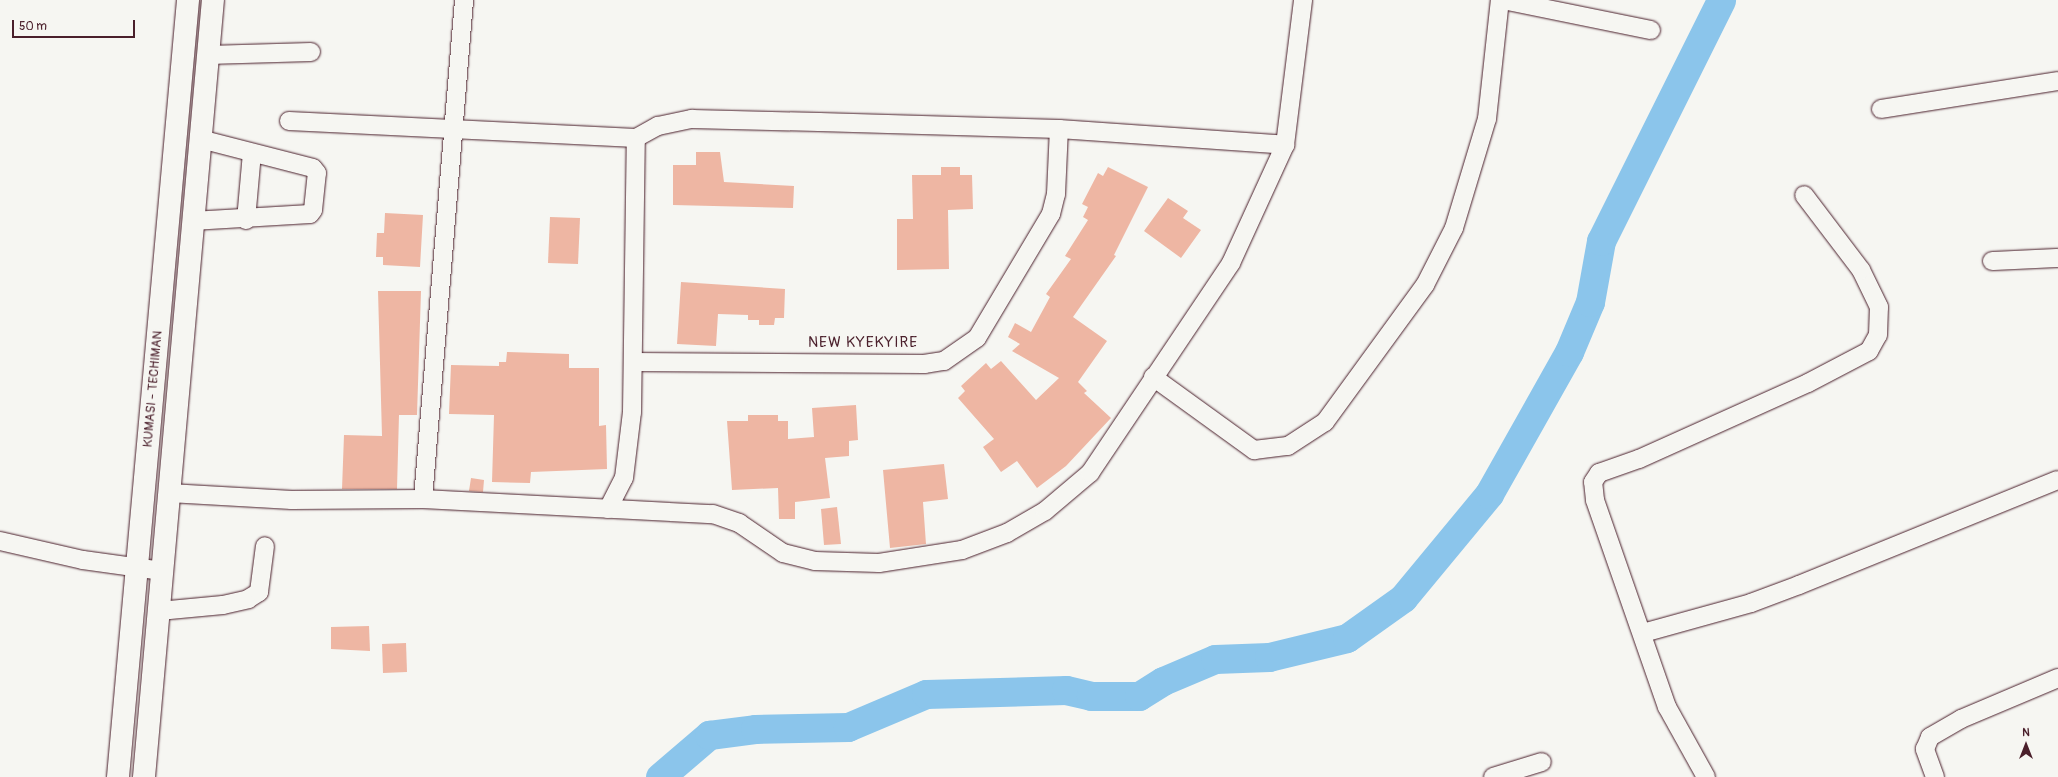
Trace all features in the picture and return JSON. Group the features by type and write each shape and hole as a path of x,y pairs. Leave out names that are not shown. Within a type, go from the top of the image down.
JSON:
{"highway":[{"name":"KUMASI - TECHIMAN","path":"118,777 140,567 188,0"},
{"path":"144,777 192,222 213,0"}],"street":[{"path":"423,499 455,129 464,0"},
{"path":"169,493 292,500 423,499 713,514 739,523 783,553 815,561 879,563 962,550 1007,533 1046,511 1090,473 1153,377 1231,263 1285,146 1303,0"},
{"path":"1153,377 1254,450 1288,446 1325,422 1425,285 1454,228 1487,119 1500,0"},
{"path":"1504,0 1651,30"},
{"path":"208,55 311,52"},
{"path":"1881,109 2058,81"},
{"path":"289,121 636,138 658,126 692,119 1059,129 1285,146"},
{"path":"634,362 924,364 944,361 977,338 1012,286 1051,214 1056,194 1059,129"},
{"path":"608,508 624,478 634,362 636,138"},
{"path":"192,222 246,220 310,214 313,210 318,173 200,139"},
{"path":"246,220 252,153"},
{"path":"1706,777 1667,707 1643,633 1595,500 1594,477 1808,383 1869,351 1878,335 1879,307 1861,270 1804,195"},
{"path":"1992,261 2058,258"},
{"path":"1643,633 1793,588 2058,480"},
{"path":"0,541 83,560 162,571"},
{"path":"159,611 223,605 248,599 259,592 265,546"},
{"path":"1935,777 1924,749 1930,737 1961,718 2058,678"},
{"path":"1493,777 1542,762"}],"building":[{"path":"696,152 720,152 724,182 794,186 793,208 673,205 673,165 696,165"},
{"path":"941,167 960,167 960,175 972,175 973,209 948,210 949,269 897,270 897,219 913,219 912,175 941,175"},
{"path":"1108,167 1148,187 1114,255 1116,256 1073,317 1107,341 1078,382 1087,391 1084,393 1111,418 1066,466 1037,488 1017,461 1001,472 983,447 994,439 958,398 965,391 961,386 986,363 991,369 1001,361 1036,400 1059,378 1012,351 1020,344 1008,337 1015,323 1031,332 1050,297 1046,294 1071,259 1065,256 1088,220 1083,217 1088,207 1082,204 1098,173 1103,176"},
{"path":"1168,198 1188,211 1183,218 1201,230 1181,258 1144,231"},
{"path":"385,213 423,215 420,267 383,265 383,257 376,257 377,233 384,233"},
{"path":"550,217 580,218 578,264 548,263"},
{"path":"681,282 785,289 784,318 775,318 774,325 759,325 759,320 748,320 748,315 718,314 716,346 677,344"},
{"path":"378,291 421,291 417,415 399,415 397,489 342,489 344,435 382,436"},
{"path":"507,352 569,354 569,368 599,368 599,426 606,425 607,469 531,472 530,483 492,482 494,415 449,414 451,365 499,366 499,362 506,362"},
{"path":"856,405 858,440 849,441 849,456 825,458 830,498 795,502 795,519 779,519 778,488 732,490 727,421 748,421 748,415 778,415 778,421 788,421 788,439 814,437 812,408"},
{"path":"944,464 948,499 923,502 926,544 890,548 883,470"},
{"path":"471,478 484,480 483,492 469,491"},
{"path":"837,507 841,544 824,545 821,509"},
{"path":"369,626 370,651 331,649 331,627"},
{"path":"406,643 407,672 383,673 382,644"}],"waterway":[{"path":"660,777 709,735 755,729 848,727 926,694 1066,690 1091,696 1139,696 1163,681 1215,659 1269,657 1347,638 1403,598 1489,494 1569,352 1590,302 1601,241 1721,0"}],"district":[{"name":"NEW KYEKYIRE","path":"863,343"}]}
